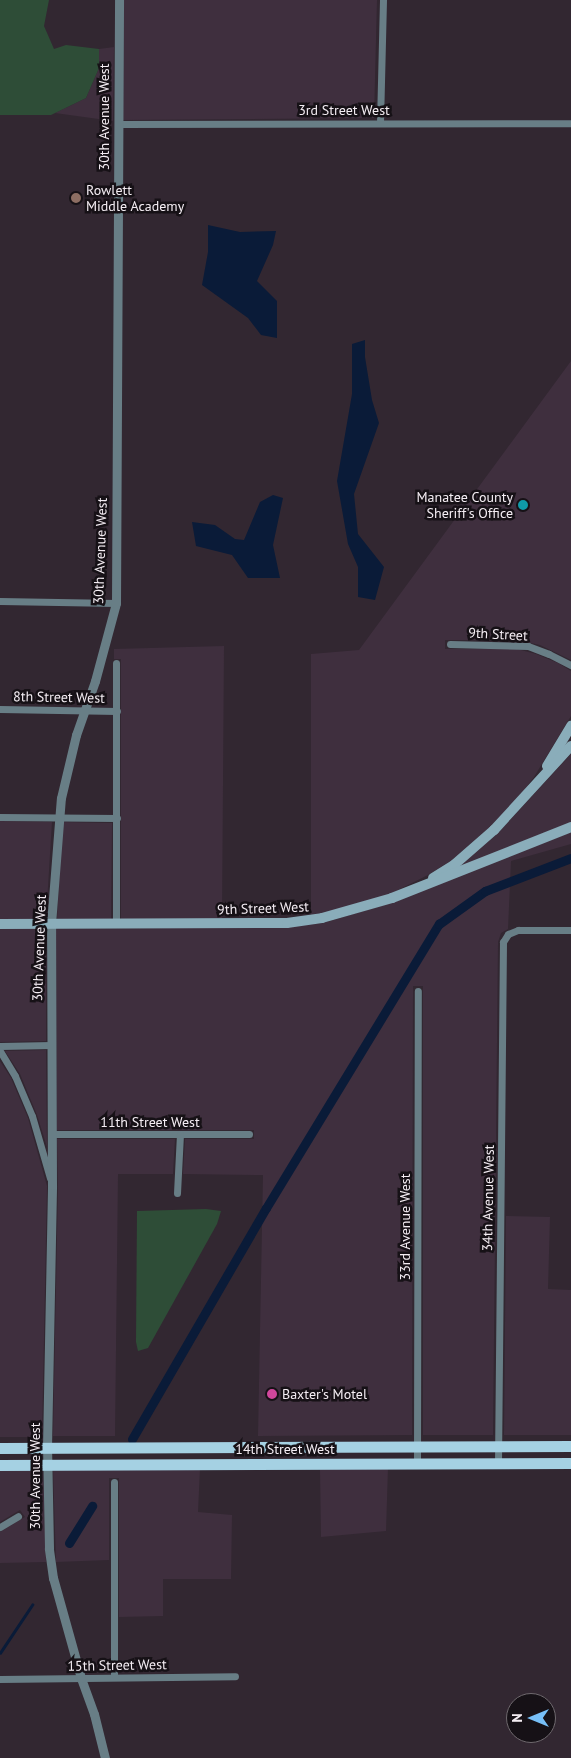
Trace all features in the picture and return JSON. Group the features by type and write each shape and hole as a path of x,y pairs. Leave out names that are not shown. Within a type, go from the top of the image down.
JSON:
{"main road":[{"path":"405,892 431,879 476,847 525,797 538,780 571,726"},
{"path":"538,780 571,746"},
{"name":"9th Street West","path":"0,924 306,921 371,906 571,827"},
{"name":"14th Street West","path":"0,1448 571,1446"},
{"name":"14th Street West","path":"0,1465 571,1463"}],"street":[{"name":"30th Avenue West","path":"105,1758 94,1714 81,1678 53,1578 49,1548 47,1448 52,1185 51,924 58,818 66,772 84,710 95,681 116,602 119,0"},
{"path":"380,122 382,0"},
{"name":"3rd Street West","path":"118,124 571,123"},
{"path":"0,601 116,602"},
{"name":"9th Street","path":"450,644 518,645 549,654 571,665"},
{"path":"116,664 116,923"},
{"name":"8th Street West","path":"0,709 117,711"},
{"path":"0,817 117,818"},
{"name":"34th Avenue West","path":"498,1464 503,942 508,934 518,930 571,930"},
{"name":"33rd Avenue West","path":"417,1464 418,991"},
{"path":"0,1046 52,1045"},
{"name":"30th Avenue West","path":"0,1052 15,1076 32,1116 52,1185"},
{"name":"11th Street West","path":"52,1134 249,1134"},
{"path":"177,1193 180,1134"},
{"path":"114,1482 114,1677"},
{"path":"0,1527 18,1516"},
{"name":"15th Street West","path":"0,1679 235,1676"}],"shaded area":[{"path":"124,0 377,0 374,118 123,120"},
{"path":"114,47 113,121 55,113 86,98 99,68 99,49"},
{"path":"571,361 571,660 540,645 517,640 445,640 445,649 517,649 558,663 571,671 571,716 534,777 521,794 490,827 452,860 428,875 390,894 343,909 311,916 311,654 359,650"},
{"path":"224,646 222,919 121,919 121,659 114,659 114,649"},
{"path":"571,754 571,822 457,868 498,833"},
{"path":"0,821 52,822 46,919 0,919"},
{"path":"62,822 112,823 111,919 57,919"},
{"path":"571,832 571,844 511,861 508,929 501,933 498,942 493,1435 423,1435 423,986 413,986 412,1435 258,1436 263,1175 183,1174 185,1139 254,1139 254,1130 57,1130 56,929 287,927 323,923 394,902"},
{"path":"0,928 46,928 46,1041 0,1042"},
{"path":"46,1050 47,1147 37,1115 20,1074 5,1051"},
{"path":"0,1061 11,1078 28,1118 47,1186 42,1437 0,1437"},
{"path":"57,1139 175,1139 173,1174 118,1174 115,1436 53,1436 58,1188"},
{"path":"506,1216 550,1217 548,1289 571,1290 571,1435 504,1435"},
{"path":"388,1468 386,1531 321,1537 320,1469"},
{"path":"0,1469 43,1469 46,1562 0,1563 0,1532 25,1517 20,1510 0,1522"},
{"path":"53,1469 200,1469 198,1512 232,1515 231,1579 163,1579 163,1616 119,1617 119,1478 109,1478 109,1560 56,1562"}],"green space":[{"path":"0,0 49,0 44,26 54,49 66,45 99,49 99,68 86,98 51,115 0,115"},
{"path":"206,1209 221,1211 217,1224 148,1348 138,1351 136,1342 137,1211"}],"water":[{"path":"208,225 240,232 276,231 273,245 257,281 277,301 277,338 261,335 248,318 202,285 208,252"},
{"path":"365,340 365,357 372,400 379,423 354,494 358,534 384,567 375,600 358,597 358,567 348,544 337,481 352,394 352,344"},
{"path":"273,495 283,498 273,545 280,578 248,578 232,555 196,546 192,522 215,525 235,539 244,540 260,502"}],"waterway":[{"path":"132,1439 266,1208 439,924 485,891 571,858"},
{"path":"69,1543 92,1506"},
{"path":"0,1653 32,1605"}],"place":[{"name":"Rowlett Middle Academy","path":"76,198"},
{"name":"Manatee County Sheriff's Office","path":"523,505"},
{"name":"Baxter's Motel","path":"272,1394"}]}
